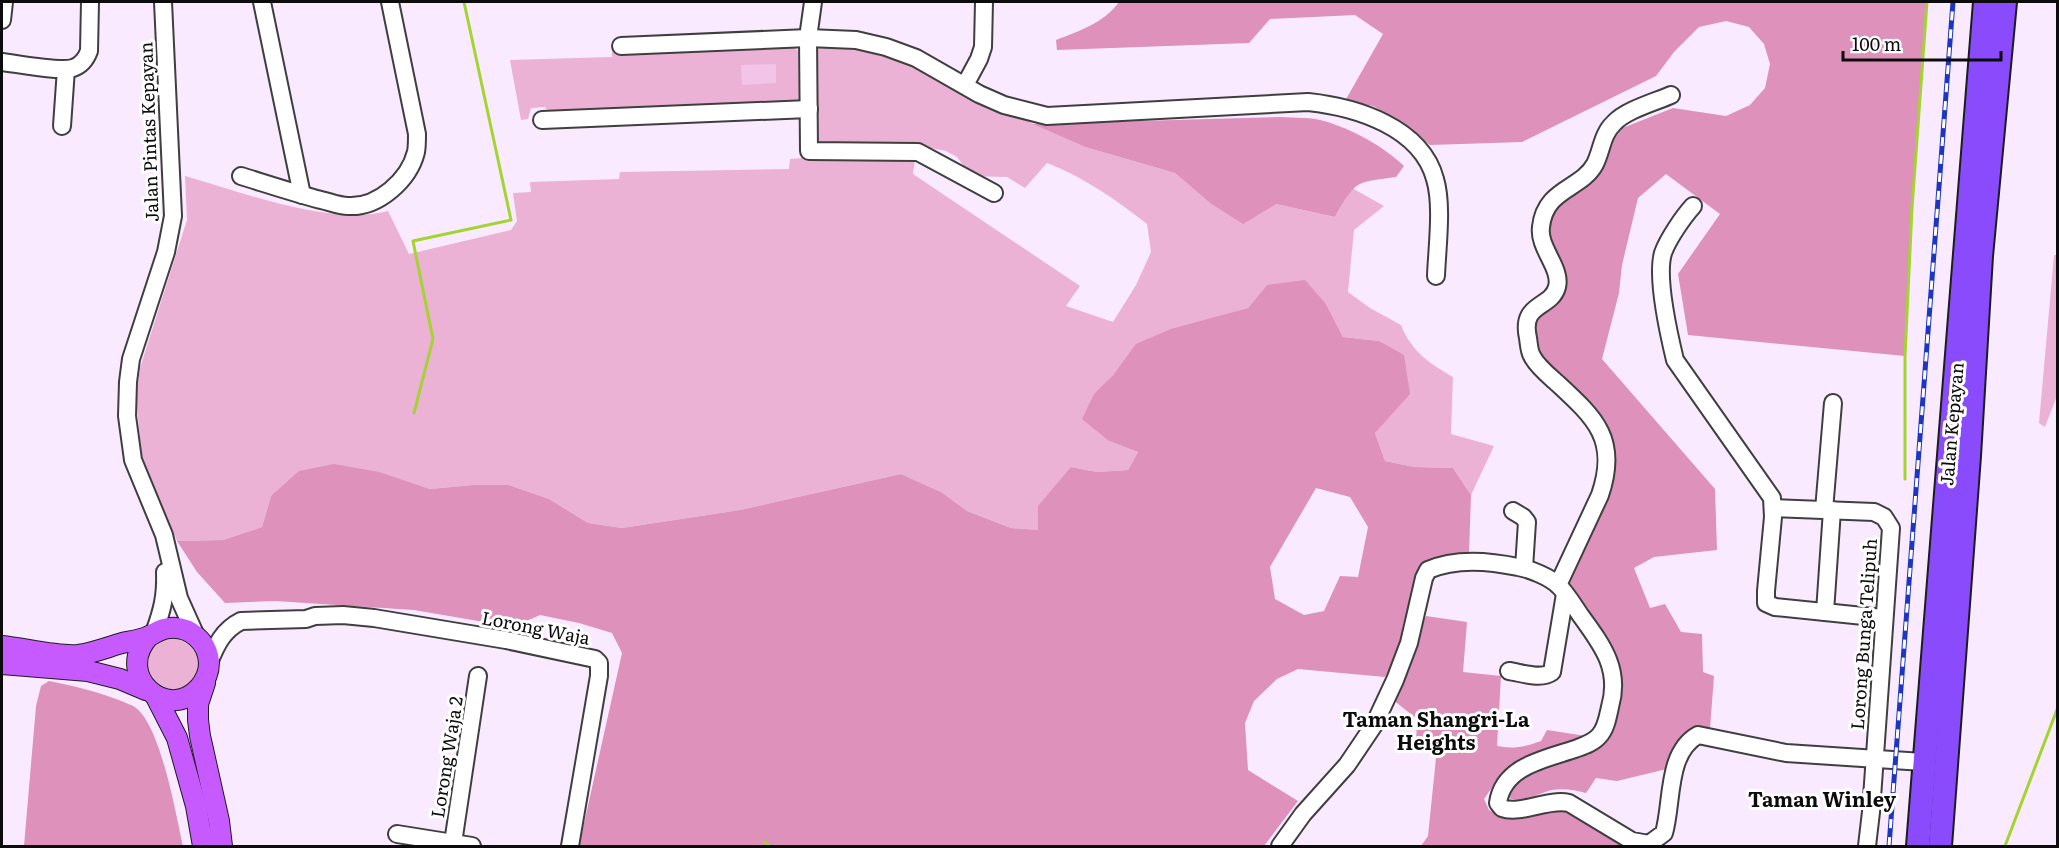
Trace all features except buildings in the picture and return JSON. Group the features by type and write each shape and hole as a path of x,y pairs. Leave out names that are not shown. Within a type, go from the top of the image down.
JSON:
{"highway":[{"name":"Jalan Kepayan","path":"1918,846 1985,2"},
{"name":"Jalan Kepayan","path":"1940,846 1969,456 1981,256 2004,2"}],"main road":[{"path":"2,646 77,655 168,628 190,632 198,637 205,648 208,670 198,704 198,720 222,846"},
{"path":"151,634 139,650 136,664 140,679 151,693 177,738 196,806 203,846"},
{"path":"2,664 88,670 120,679 170,699 185,698 198,690 208,670"}],"street":[{"path":"2,20 4,2"},
{"path":"2,62 66,69 82,63 89,51 90,2"},
{"name":"Jalan Pintas Kepayan","path":"163,2 173,216 166,252 131,359 127,416 133,460 164,535 179,598 198,637"},
{"path":"262,2 302,195"},
{"path":"241,176 302,195 348,206 373,201 396,186 405,176 417,151 417,134 390,2"},
{"path":"813,2 808,38 809,152 918,152 994,193"},
{"path":"965,86 983,46 984,2"},
{"path":"621,46 808,38 856,40 886,47 916,58 1004,105 1047,116 1308,102 1336,106 1389,126 1412,142 1426,159 1435,178 1438,200 1436,276"},
{"path":"62,126 66,69"},
{"path":"1509,671 1541,676 1547,676 1552,672 1562,589 1600,495 1606,467 1604,447 1598,427 1588,412 1547,374 1532,355 1526,329 1527,320 1535,308 1552,295 1557,287 1557,275 1542,243 1540,230 1542,217 1560,192 1586,175 1595,164 1605,135 1614,122 1633,111 1671,95"},
{"path":"542,120 809,109"},
{"path":"1693,206 1686,213 1663,253 1660,273 1675,360 1772,498 1766,603 1775,607 1883,618"},
{"path":"1826,612 1833,403"},
{"name":"Lorong Bunga Telipuh","path":"1773,508 1874,512 1888,520 1891,528 1873,760"},
{"path":"1514,511 1527,522 1524,568"},
{"name":"Jalan Pintas Kepayan","path":"151,634 166,592 164,535"},
{"path":"1280,846 1303,814 1347,765 1374,725 1409,643 1424,578 1428,570 1438,566 1468,562 1524,568 1562,589 1609,659 1613,670 1614,687 1611,704 1599,737 1590,743 1517,771 1499,793 1498,803 1502,808 1514,810 1561,801 1569,803 1632,841 1649,844 1664,833 1677,761 1683,748 1698,735 1786,753 1923,762"},
{"name":"Lorong Waja","path":"198,637 214,633 237,615 307,611 315,616"},
{"name":"Lorong Waja","path":"208,670 221,636 233,625 241,621 306,619 315,616 364,617 427,626 596,658 599,663 599,676 570,846"},
{"name":"Lorong Waja 2","path":"453,843 478,676"},
{"path":"1867,846 1873,760"},
{"path":"397,834 472,846"}],"shaded area":[{"path":"1119,2 1927,2 1912,208 1905,356 1688,335 1678,274 1720,214 1666,174 1638,198 1622,265 1619,293 1602,359 1715,489 1717,550 1654,557 1634,568 1650,608 1665,604 1681,632 1702,634 1703,672 1714,676 1710,728 1698,728 1671,768 1617,781 1596,778 1586,793 1556,789 1525,799 1509,798 1509,793 1516,784 1535,771 1592,749 1620,687 1620,665 1615,654 1566,585 1612,478 1615,459 1611,437 1601,416 1552,368 1538,349 1534,321 1559,298 1566,288 1564,273 1549,242 1549,217 1611,138 1620,129 1673,108 1726,116 1750,105 1765,88 1770,64 1764,44 1749,27 1726,21 1699,27 1674,52 1656,76 1522,142 1430,145 1401,121 1373,106 1345,101 1383,34 1355,15 1270,19 1249,43 1057,50 1056,40 1099,21"},
{"path":"792,45 798,51 800,103 549,112 545,107 531,108 528,119 521,120 510,60 612,57 612,51"},
{"path":"822,45 880,53 911,64 1085,147 1175,173 1210,203 1276,204 1335,217 1352,188 1384,206 1354,230 1348,292 1370,308 1401,325 1410,343 1422,356 1453,377 1451,434 1494,446 1471,495 1453,468 1414,467 1385,461 1375,433 1390,414 1379,341 1343,337 1326,304 1267,285 1248,308 1213,318 1114,374 1095,394 1109,441 1138,452 1128,470 1097,472 1071,467 1038,530 1011,528 967,511 941,492 901,474 740,510 622,528 588,523 549,499 509,485 473,485 430,489 379,473 271,496 262,527 223,540 177,541 142,462 136,396 140,368 187,220 185,176 287,206 314,211 341,215 366,215 388,211 409,254 511,230 517,221 513,193 531,192 530,182 619,179 620,172 789,169 790,159 815,157 915,159 913,174 1080,286 1066,306 1113,322 1136,285 1151,252 1147,224 1099,190 1047,163 1025,188 1007,177 971,176 957,157 946,151 905,143 815,143 814,46"},
{"path":"776,64 776,83 742,85 741,65"},
{"path":"1308,118 1335,124 1377,145 1404,166 1396,177 1358,185 1335,217 1276,204 1243,224 1210,203 1175,173 1085,147 1033,124"},
{"path":"2054,255 2058,255 2057,396 2045,427 2039,423"},
{"path":"1305,280 1326,304 1343,337 1379,341 1404,355 1410,394 1375,433 1385,461 1414,467 1453,468 1471,495 1469,553 1442,556 1424,563 1416,581 1403,625 1398,653 1385,677 1298,669 1277,679 1254,701 1245,723 1248,770 1298,801 1264,846 579,846 622,653 612,633 540,615 513,627 414,610 275,601 225,603 197,572 177,541 223,540 262,527 271,496 299,471 334,464 379,472 430,489 473,485 509,485 549,499 588,523 622,528 740,510 901,474 941,492 967,511 1011,528 1038,530 1038,506 1071,467 1097,472 1128,470 1138,452 1109,441 1082,419 1094,394 1114,374 1136,344 1171,329 1248,308 1267,285","holes":["1316,488 1350,497 1368,527 1358,577 1340,576 1324,611 1304,615 1275,599 1270,567"]},
{"path":"1426,616 1467,622 1463,672 1501,676 1497,746 1514,747 1535,743 1541,741 1547,730 1586,736 1516,761 1500,776 1484,799 1489,810 1501,816 1563,809 1588,820 1621,845 1627,846 1421,846 1428,836 1436,758 1416,745 1417,719 1392,699"},
{"path":"165,638 177,639 186,643 198,659 199,669 196,678 182,691 163,692 142,668 153,644"},
{"path":"49,681 124,702 135,707 145,718 153,733 166,772 183,846 24,846 36,706 41,686"}],"waterway":[{"path":"414,413 433,339 413,241 511,220 464,2"},
{"path":"1905,479 1905,356 1912,208 1927,2"},
{"path":"2005,846 2058,707"},
{"path":"764,842 770,846"}],"railway":[{"path":"1889,846 1953,2"}],"district":[{"name":"Taman Shangri-La Heights","path":"1436,730"},
{"name":"Taman Winley","path":"1822,798"}]}
